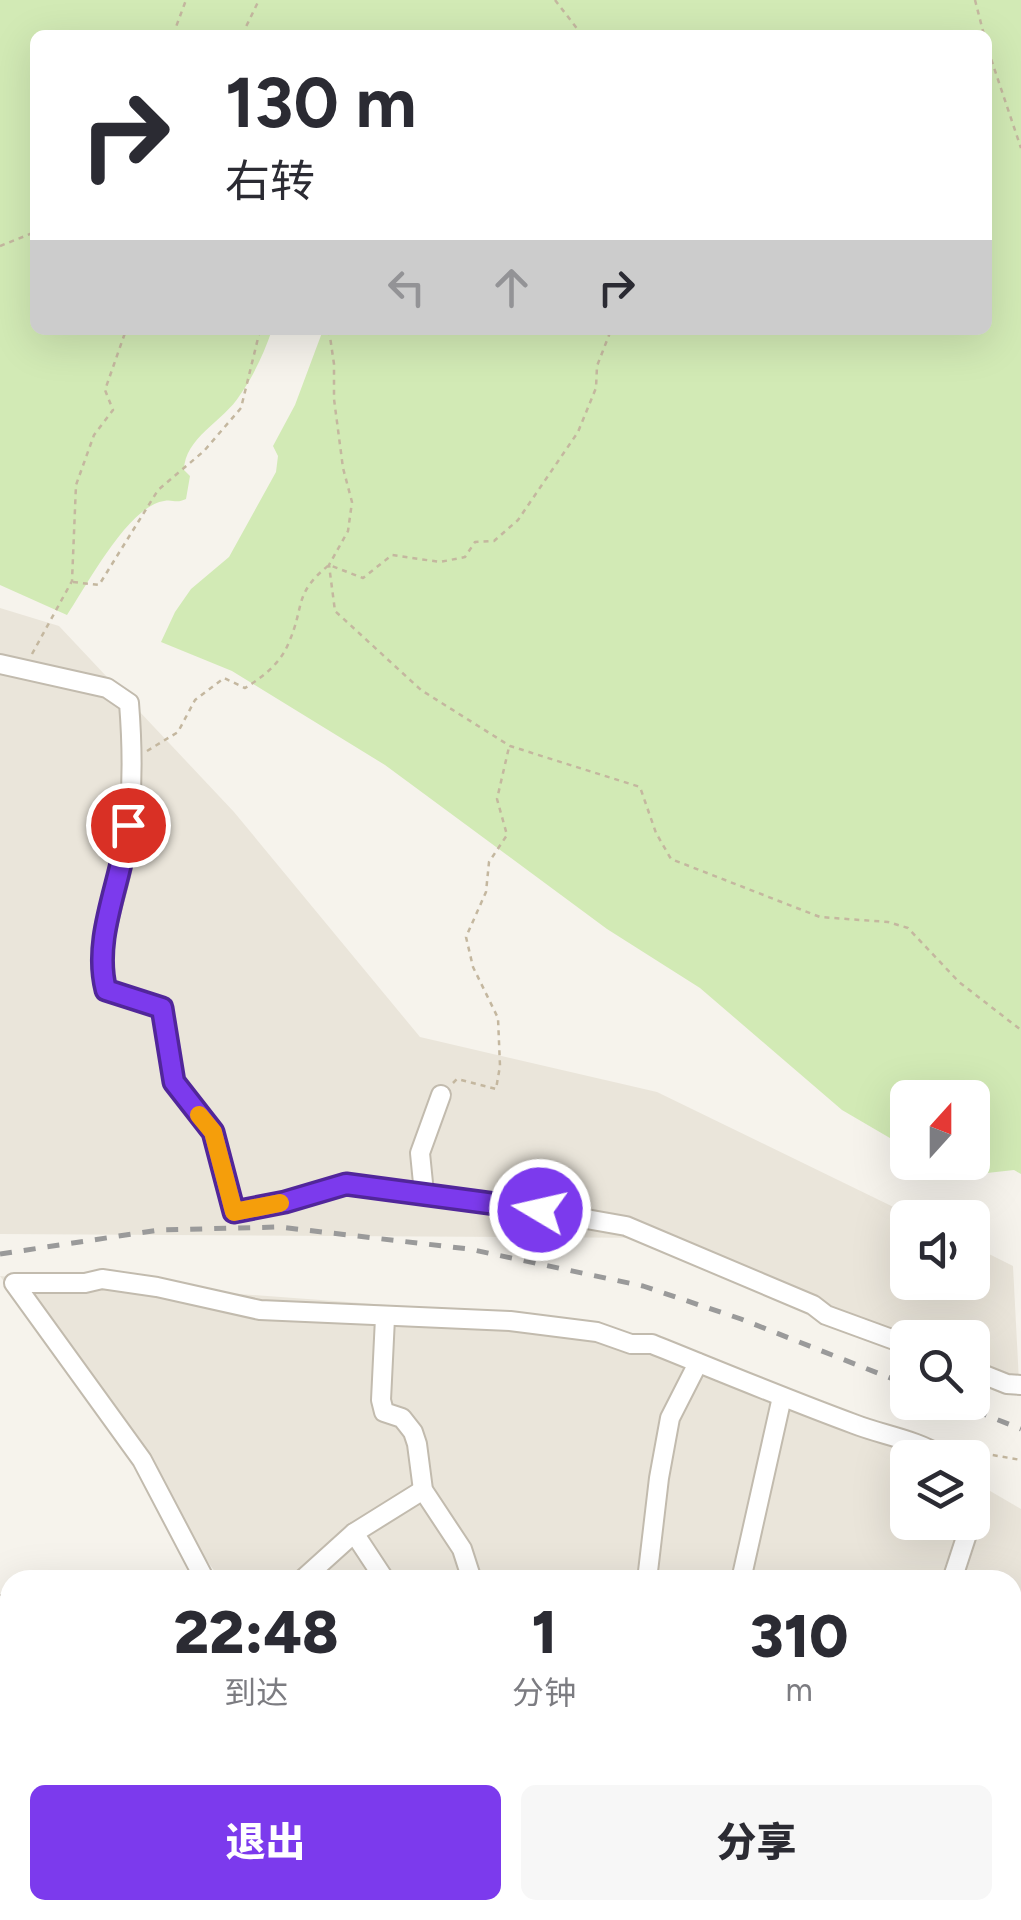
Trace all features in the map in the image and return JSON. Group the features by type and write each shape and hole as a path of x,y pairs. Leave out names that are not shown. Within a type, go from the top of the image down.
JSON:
{"street":[{"path":"0,664 107,688 129,703 133,771 126,852 104,937 102,972 106,990 162,1008 174,1082 213,1132 234,1212 346,1184 424,1192 626,1226 812,1305 826,1315 890,1338"},
{"path":"424,1192 420,1153 442,1094"},
{"path":"200,1570 142,1460 14,1283 85,1283 102,1279 260,1310 510,1321 598,1332 631,1344 652,1344 899,1440"},
{"path":"385,1318 381,1400 384,1412 402,1418 413,1432 423,1490 462,1549 469,1570"},
{"path":"648,1570 670,1418 698,1363"},
{"path":"990,1377 1021,1385"},
{"path":"743,1570 782,1397"},
{"path":"313,1570 354,1533 423,1490"},
{"path":"354,1533 378,1570"},
{"path":"955,1570 965,1540"}],"path":[{"path":"176,30 186,0"},
{"path":"244,30 259,0"},
{"path":"555,0 578,30"},
{"path":"975,0 983,30"},
{"path":"992,62 1021,148"},
{"path":"0,246 30,234"},
{"path":"24,668 72,582 76,486 94,435 113,410 105,390 124,335"},
{"path":"72,582 99,585 158,490 204,451 242,408 259,335"},
{"path":"133,771 148,750 178,732 195,700 224,678 245,688 266,674 290,641 310,580 329,565 348,532 352,502 341,450 330,335"},
{"path":"329,565 363,578 392,555 440,562 465,556 475,542 494,541 518,520 578,432 596,388 597,366 610,335"},
{"path":"329,565 336,611 422,690 510,746 640,787 656,833 671,859 820,917 888,922 908,928 959,982 1021,1030"},
{"path":"442,1094 457,1079 496,1089 500,1066 498,1018 472,967 466,937 486,892 490,862 507,835 497,799 510,746"},
{"path":"990,1455 1021,1460"}],"shaded area":[{"path":"0,608 59,626 234,812 420,1037 657,1092 890,1205 890,1300 990,1300 990,1254 1013,1266 1019,1382 990,1370 990,1320 890,1320 890,1330 659,1238 0,1234"},
{"path":"0,1276 535,1316 883,1430 901,1440 890,1440 890,1540 990,1540 990,1491 1021,1509 1021,1570 214,1570"}],"green space":[{"path":"0,0 1021,0 1021,1174 1014,1170 990,1173 990,1080 890,1080 890,1138 842,1110 700,988 607,929 385,765 232,671 161,642 191,589 229,557 276,472 278,456 273,446 295,405 321,335 992,335 992,30 30,30 30,335 270,335 240,395 190,448 184,470 190,476 186,499 150,506 136,517 109,549 67,615 0,585"}],"railway":[{"path":"0,1254 159,1230 279,1227 469,1249 643,1286 741,1319 890,1378"},
{"path":"990,1417 1021,1429"}],"slow traffic":[{"path":"199,1115 213,1132 234,1212 280,1203"}],"route":[{"path":"128,825 126,852 104,937 102,972 106,990 162,1008 174,1082 213,1132 234,1212 346,1184 540,1210"}]}
